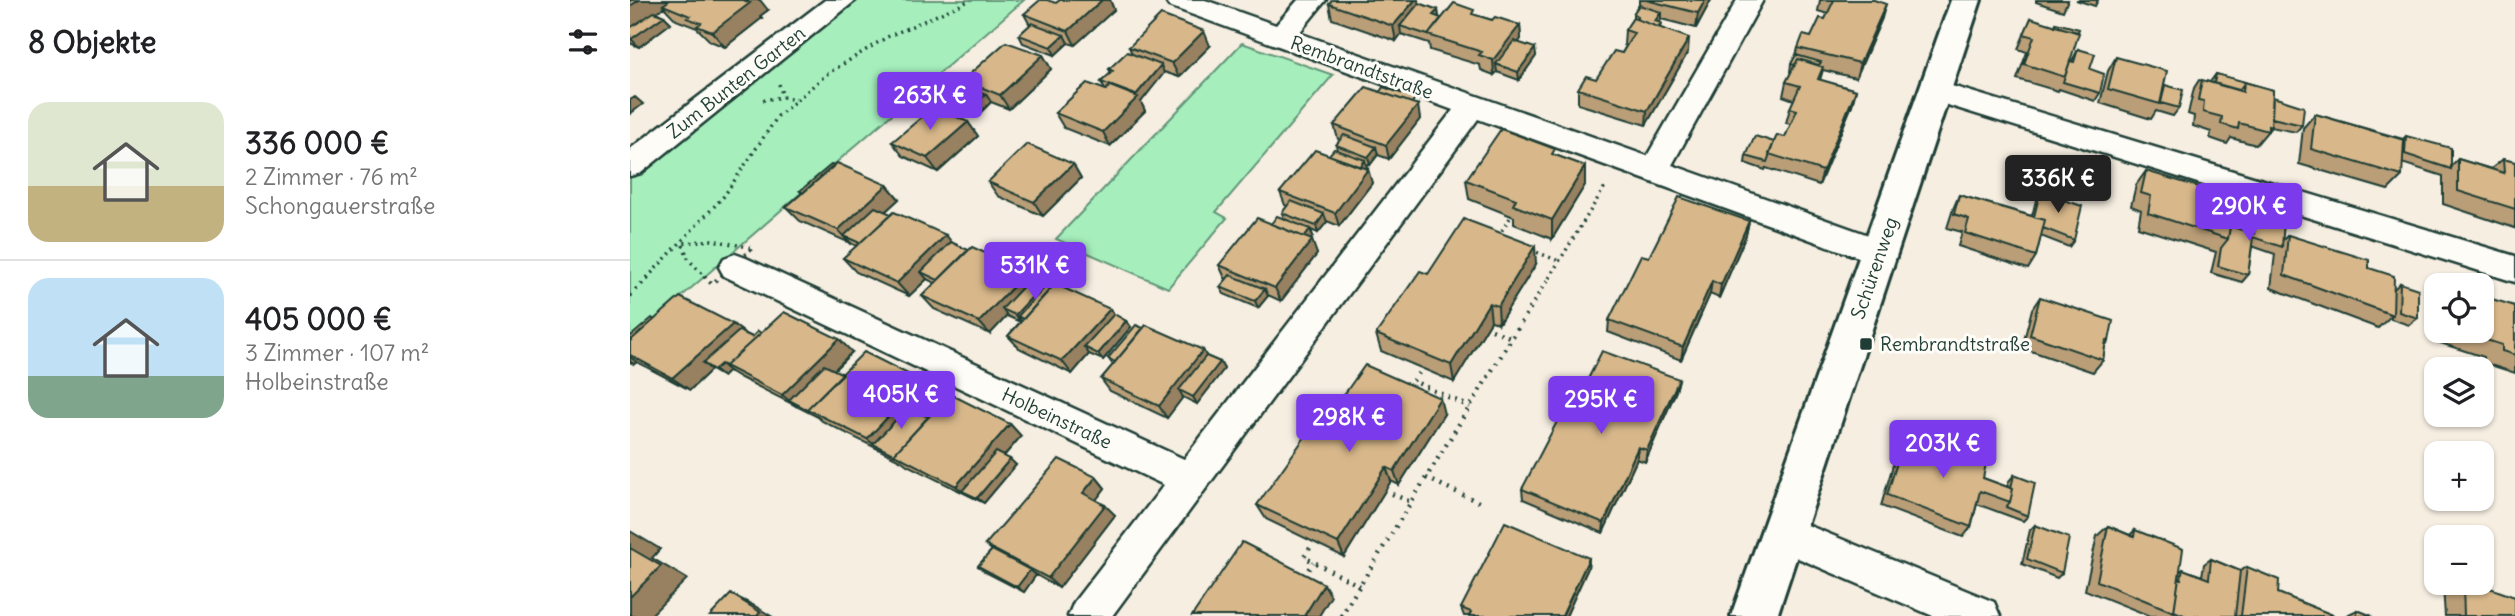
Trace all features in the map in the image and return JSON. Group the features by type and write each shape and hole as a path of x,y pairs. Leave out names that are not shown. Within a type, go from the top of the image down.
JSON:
{"main road":[{"name":"Schürenweg","path":"1754,616 1966,0"}],"street":[{"name":"Rembrandtstraße","path":"1178,0 1880,252"},
{"name":"Rembrandtstraße","path":"1280,38 1313,0"},
{"path":"1654,171 1750,0"},
{"name":"Zum Bunten Garten","path":"630,165 827,3"},
{"path":"1935,91 2515,269"},
{"path":"1088,616 1472,106"},
{"name":"Holbeinstraße","path":"723,275 1189,479"},
{"path":"1783,533 1980,616"}],"path":[{"path":"630,296 724,196 778,116 827,74 887,37 971,0"},
{"path":"1341,616 1607,184"},
{"path":"1507,241 1497,237 1510,218"},
{"path":"682,243 689,260 723,275"},
{"path":"1527,248 1559,261"},
{"path":"1492,330 1512,338"},
{"path":"1419,373 1413,382 1470,407"},
{"path":"1419,395 1424,387"},
{"path":"1426,478 1483,504"},
{"path":"1392,494 1411,502"},
{"path":"1310,548 1304,557 1360,586"},
{"path":"1304,576 1313,562"}],"green space":[{"path":"850,0 1024,0 630,341 630,175"},
{"path":"1242,43 1333,75 1216,212 1227,218 1168,288 1056,239"}],"building":[{"path":"670,0 749,0 746,2 750,3 712,32 697,26 701,23 687,18 690,16 663,5"},
{"path":"1040,0 1056,3 1060,0 1102,0 1068,31 1024,14"},
{"path":"1332,0 1415,0 1393,26 1329,4"},
{"path":"1646,0 1705,0 1698,13"},
{"path":"1834,0 1874,0 1886,4 1860,63 1798,48 1803,35 1811,37 1820,18 1825,19"},
{"path":"1419,3 1438,10 1433,15 1441,18 1428,35 1400,26"},
{"path":"1454,3 1474,10 1472,14 1492,20 1495,17 1520,25 1493,60 1479,55 1482,52 1428,35"},
{"path":"1639,5 1661,12 1655,21 1661,23 1658,27 1636,19 1638,16 1633,14"},
{"path":"654,12 664,16 631,39 630,28"},
{"path":"1161,15 1204,31 1172,63 1129,47"},
{"path":"1633,18 1689,38 1647,111 1578,89 1586,76 1596,79 1614,51 1622,53 1634,33 1625,30"},
{"path":"2031,18 2079,33 2065,77 2024,64 2034,37 2024,34"},
{"path":"1032,23 1064,35 1051,47 1019,35"},
{"path":"2056,23 2079,29 2078,32 2055,26"},
{"path":"1514,41 1535,48 1518,72 1496,64"},
{"path":"1006,42 1043,55 1000,95 963,80"},
{"path":"2078,49 2095,54 2090,69 2104,74 2100,93 2063,82 2070,61 2074,62"},
{"path":"1127,52 1161,65 1136,95 1101,82 1113,71 1109,69"},
{"path":"1796,55 1821,62 1819,65 1798,59 1795,65 1791,64"},
{"path":"2116,57 2167,71 2160,104 2108,89"},
{"path":"1798,59 1823,67 1818,79 1856,90 1823,171 1769,154 1777,135 1785,137 1797,110 1790,108 1800,86 1786,82"},
{"path":"2216,74 2245,82 2239,90 2214,83"},
{"path":"2202,80 2243,92 2244,82 2273,90 2271,127 2268,126 2268,131 2239,123 2238,129 2221,124 2222,117 2203,112 2204,101 2198,100"},
{"path":"952,81 986,94 973,107 938,94"},
{"path":"1087,83 1106,90 1110,86 1138,97 1103,132 1055,113"},
{"path":"2165,85 2183,90 2179,108 2161,103"},
{"path":"1366,87 1418,105 1386,145 1334,125"},
{"path":"1383,87 1415,98 1412,103 1380,92"},
{"path":"2273,97 2304,107 2302,125 2272,118"},
{"path":"934,107 968,122 927,158 892,142"},
{"path":"2315,114 2404,140 2402,176 2311,149"},
{"path":"1501,129 1555,149 1552,154 1585,166 1552,220 1513,205 1516,199 1466,180"},
{"path":"1344,135 1376,147 1368,157 1336,145"},
{"path":"1755,136 1774,142 1767,162 1746,156"},
{"path":"2406,136 2451,148 2451,169 2405,154"},
{"path":"1027,144 1073,164 1034,202 988,182"},
{"path":"1334,149 1365,160 1360,167 1329,155"},
{"path":"1315,150 1368,169 1335,213 1280,192"},
{"path":"2458,159 2504,173 2503,159 2515,162 2515,209 2458,191"},
{"path":"837,163 887,185 838,230 786,207"},
{"path":"831,165 834,166 803,193 800,191"},
{"path":"2146,171 2235,198 2228,239 2148,213 2151,196 2141,193"},
{"path":"2040,192 2082,206 2074,240 2043,228 2045,220 2034,217"},
{"path":"1959,195 2045,220 2036,256 1965,233 1969,219 1954,214"},
{"path":"1679,197 1749,221 1721,285 1712,281 1683,347 1609,320 1641,255 1649,257"},
{"path":"1291,201 1324,214 1316,226 1282,213"},
{"path":"875,207 891,214 860,243 844,236"},
{"path":"894,212 946,235 897,283 843,258"},
{"path":"2257,212 2284,221 2282,247 2253,237 2248,275 2218,266 2221,248 2228,239 2230,226 2254,234"},
{"path":"1277,216 1310,229 1304,237 1271,224"},
{"path":"1257,218 1312,240 1275,288 1219,265"},
{"path":"1464,219 1535,246 1498,306 1489,303 1451,365 1376,334 1420,271 1428,274"},
{"path":"2288,235 2369,260 2369,268 2394,276 2393,315 2284,275"},
{"path":"951,242 968,250 938,280 921,272"},
{"path":"972,247 1027,272 979,322 922,296"},
{"path":"1230,275 1265,289 1255,301 1220,287"},
{"path":"1031,278 1044,284 1015,315 1002,309"},
{"path":"2400,283 2418,289 2418,318 2399,312"},
{"path":"1055,284 1110,309 1062,361 1008,336"},
{"path":"1047,285 1052,287 1023,319 1018,316"},
{"path":"680,297 733,324 672,378 630,355 630,341"},
{"path":"2040,297 2113,321 2103,360 2030,335"},
{"path":"2494,300 2515,306 2515,355 2502,351 2502,345 2494,342"},
{"path":"784,312 839,339 782,395 725,366"},
{"path":"1114,314 1126,321 1098,354 1084,347"},
{"path":"652,318 654,320 630,341 630,337"},
{"path":"1136,325 1143,328 1115,362 1108,358"},
{"path":"1146,325 1203,350 1159,406 1101,379"},
{"path":"739,331 752,337 758,331 761,333 725,366 721,364 714,370 703,363"},
{"path":"1602,351 1679,379 1647,450 1638,447 1604,523 1522,489 1561,414 1569,417"},
{"path":"864,352 922,381 867,439 807,409"},
{"path":"1206,356 1220,362 1193,397 1179,390"},
{"path":"824,365 843,374 807,409 810,411 789,400"},
{"path":"1365,365 1440,398 1394,471 1386,467 1338,543 1257,505 1312,427 1319,430"},
{"path":"950,394 1010,424 956,486 894,454"},
{"path":"908,407 928,417 895,455 873,444"},
{"path":"1905,437 1924,444 1927,437 1987,459 1983,478 2013,489 2010,502 1980,491 1971,527 1887,495"},
{"path":"996,452 1010,459 977,498 962,491"},
{"path":"1059,459 1096,477 1083,493 1105,505 1048,578 985,545"},
{"path":"2014,475 2035,483 2028,516 2006,507 2010,502"},
{"path":"1505,522 1589,558 1562,616 1469,616 1471,612 1461,608"},
{"path":"2035,525 2069,538 2062,573 2027,559"},
{"path":"2108,526 2134,537 2135,530 2183,549 2174,612 2097,581"},
{"path":"1242,542 1324,584 1304,616 1192,616"},
{"path":"630,548 661,566 630,597"},
{"path":"992,550 1030,570 1017,587 978,566"},
{"path":"2211,559 2240,571 2235,616 2186,616 2174,611 2183,569 2209,579"},
{"path":"2247,567 2279,580 2278,593 2335,616 2241,616"},
{"path":"2494,589 2515,597 2515,616 2464,616 2463,595 2494,595"},
{"path":"731,594 760,612 757,616 710,616"},
{"path":"2357,610 2372,616 2357,616"}],"place":[{"name":"Rembrandtstraße","path":"1866,344"}]}
